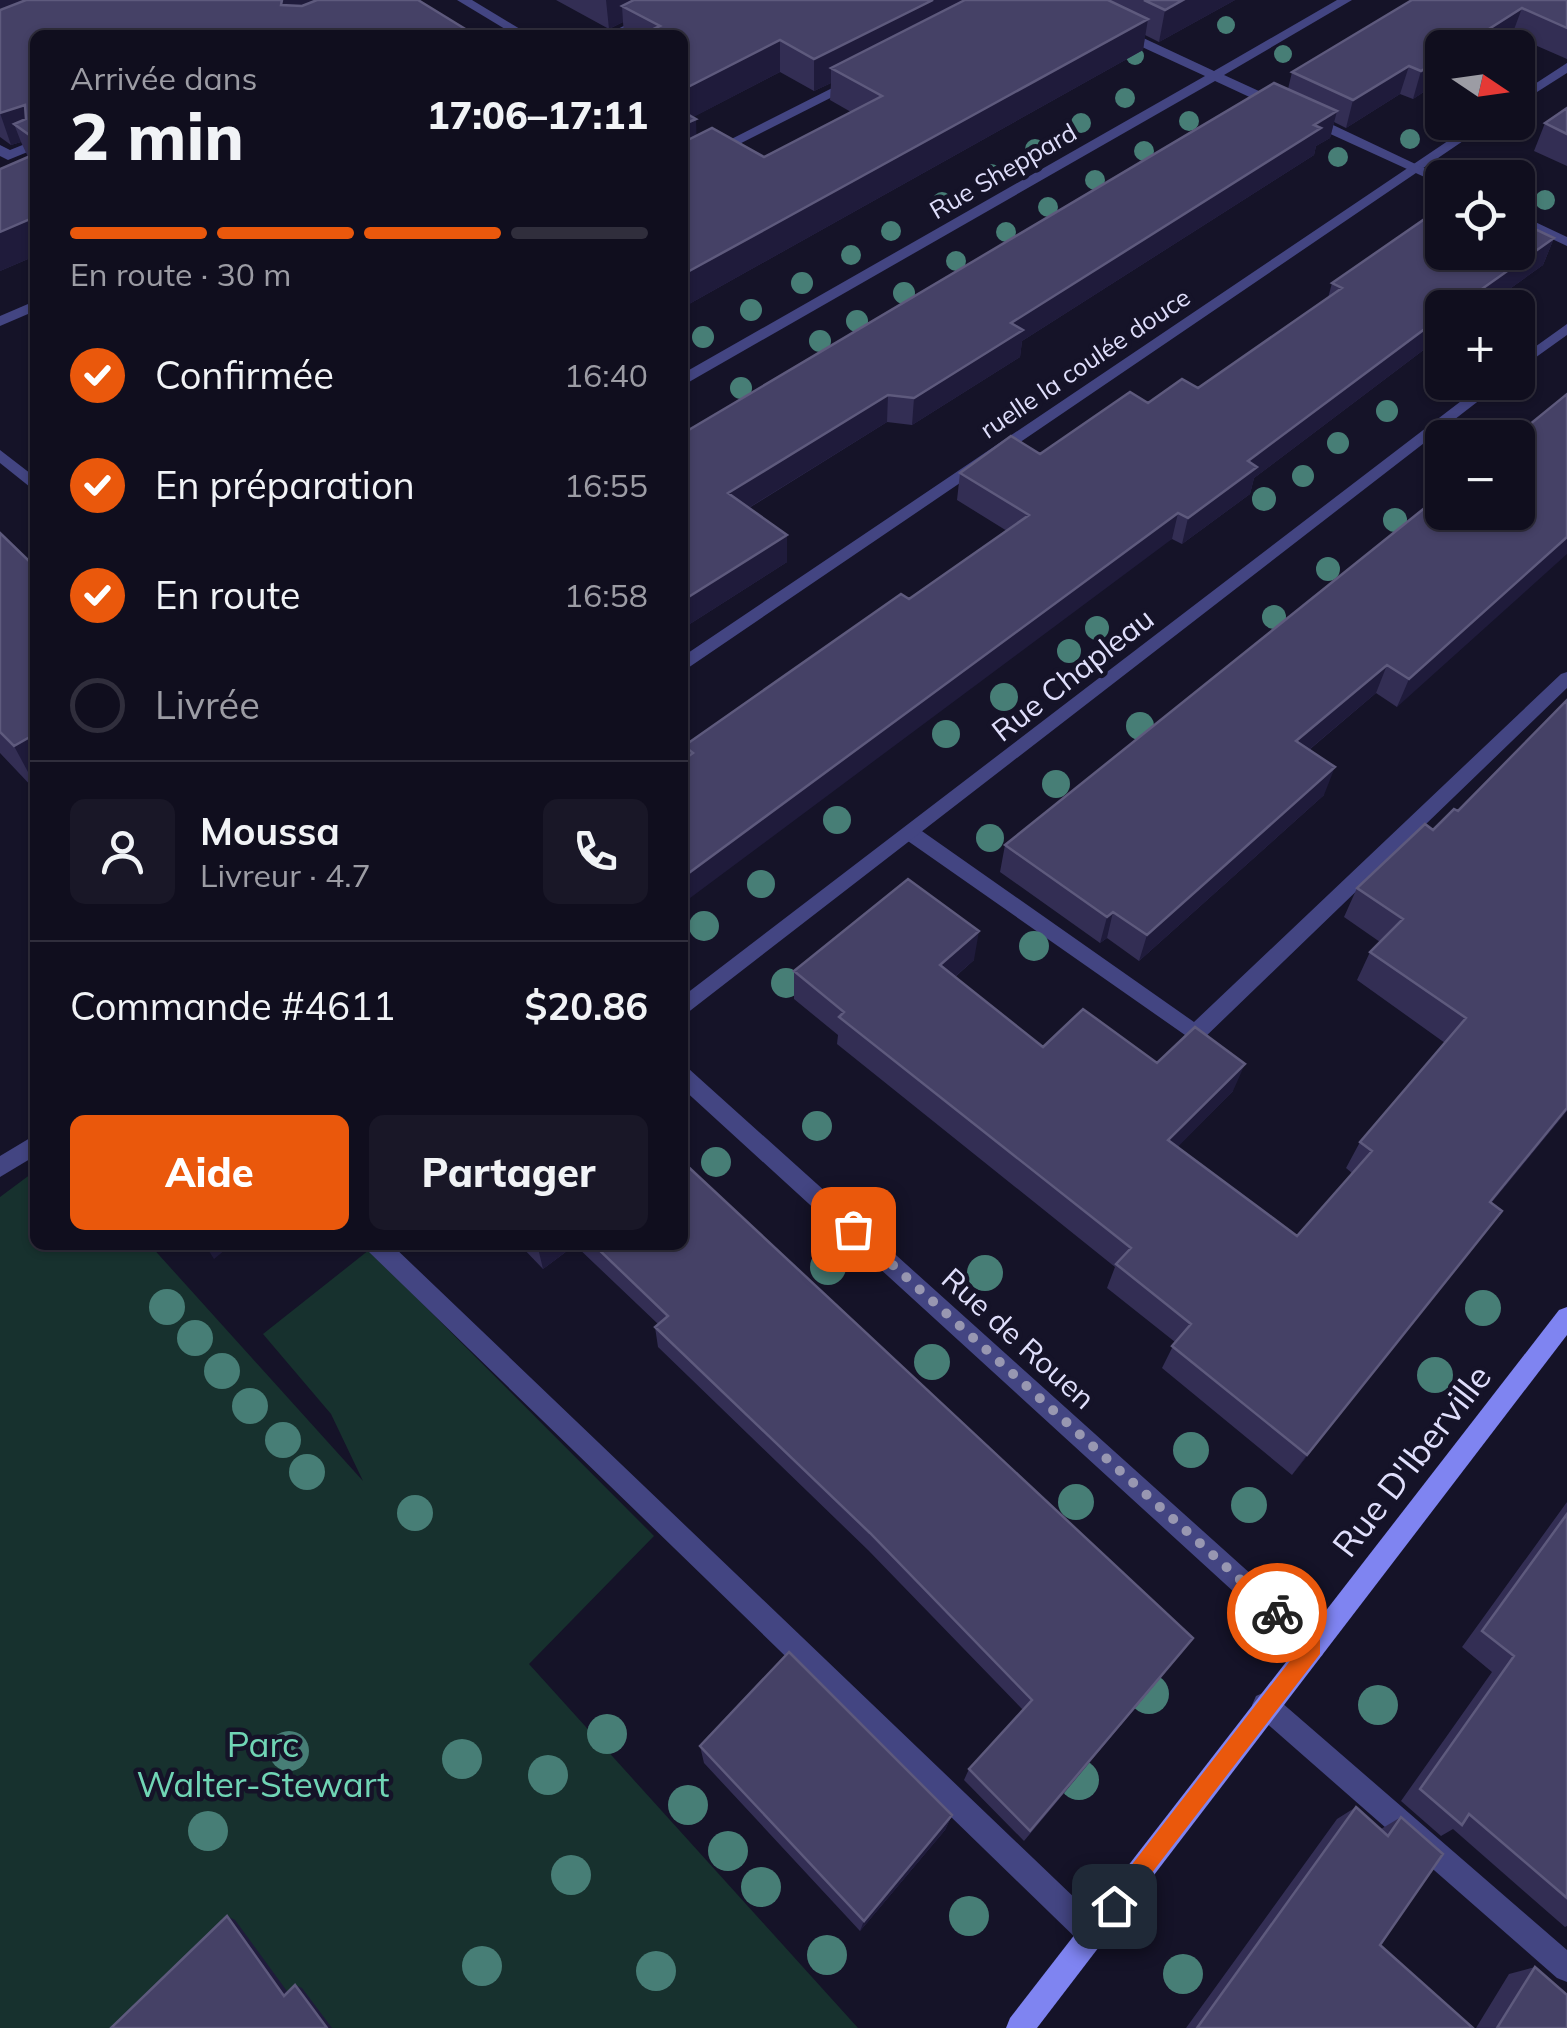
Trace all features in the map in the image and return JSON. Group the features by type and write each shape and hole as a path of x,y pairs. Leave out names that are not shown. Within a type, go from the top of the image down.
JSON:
{"main road":[{"name":"Rue D'Iberville","path":"1020,2028 1567,1317"}],"street":[{"path":"464,0 515,30"},
{"path":"622,30 688,0"},
{"name":"Rue Sheppard","path":"688,376 1346,0"},
{"path":"1100,23 1425,172"},
{"path":"1535,89 1567,67"},
{"path":"688,166 870,72"},
{"name":"ruelle la coulée douce","path":"688,662 1458,140"},
{"path":"0,149 8,156 30,146"},
{"path":"1535,226 1567,242"},
{"path":"0,322 30,307"},
{"path":"1535,353 1567,328"},
{"name":"Rue Chapleau","path":"688,1004 1473,400"},
{"path":"0,455 30,482"},
{"path":"912,834 1195,1034 1567,678"},
{"name":"Rue de Rouen","path":"688,1080 1313,1647"},
{"path":"0,1168 30,1147"},
{"path":"382,1250 1092,1934"},
{"path":"1266,1705 1567,1968"}],"green space":[{"name":"Parc Walter-Stewart","path":"30,1175 30,1250 155,1250 363,1481 331,1414 263,1334 369,1250 654,1536 529,1664 858,2028 0,2028 0,1197"}],"building":[{"path":"26,0 282,0 281,5 302,6 317,0 418,0 467,30 30,30 30,135 14,124 26,119 25,105 0,113 0,10"},
{"path":"634,0 933,0 814,59 780,40 688,87 688,30 652,30 660,26 622,6"},
{"path":"965,0 1108,0 1148,19 688,272 688,140 712,128 764,157 882,96 831,68"},
{"path":"1144,0 1183,0 1165,10"},
{"path":"1412,0 1567,0 1567,28 1522,8 1487,30 1425,30 1425,69 1421,71 1409,66 1353,100 1292,72"},
{"path":"1274,83 1337,111 1314,125 1321,128 1011,323 1023,330 914,398 888,395 728,493 787,535 688,597 688,430"},
{"path":"1567,108 1567,134 1545,123"},
{"path":"30,156 30,219 0,232 0,169"},
{"path":"1425,219 1425,270 1509,270 1480,290 1425,290 1425,329 1248,461 1257,467 1188,518 1178,513 688,874 688,757 693,753 688,743 901,594 909,599 1029,515 960,473 1011,436 1040,454 1130,392 1148,403 1182,379 1198,388 1342,288 1332,283"},
{"path":"1535,229 1554,238 1535,251"},
{"path":"1567,394 1567,537 1409,679 1387,665 1296,741 1335,767 1147,935 1113,912 1107,917 1005,845 1425,508 1425,530 1535,530 1535,420"},
{"path":"0,533 30,562 30,737 14,746 0,732"},
{"path":"1567,700 1567,1108 1490,1202 1502,1211 1307,1455 1172,1346 1191,1324 1116,1264 1131,1248 839,1017 844,1012 794,971 908,879 979,931 940,965 1043,1047 1083,1009 1157,1063 1195,1027 1245,1064 1168,1140 1297,1236 1372,1151 1360,1142 1466,1018 1370,952 1403,919 1357,888 1425,824 1433,830 1454,809 1458,811"},
{"path":"688,1167 1193,1638 1030,1831 969,1769 1032,1700 870,1533 655,1327 668,1316 599,1250 688,1250"},
{"path":"1567,1514 1567,1898 1469,1814 1462,1825 1420,1789 1514,1656 1482,1631"},
{"path":"789,1652 952,1815 864,1921 700,1746"},
{"path":"1356,1807 1388,1836 1401,1817 1443,1854 1380,1945 1473,2028 1197,2028"},
{"path":"227,1916 284,1996 295,1985 327,2028 111,2028"},
{"path":"1535,1967 1567,1995 1567,2028 1497,2028"}],"way so far":[{"path":"853,1229 1277,1613"}],"route":[{"path":"1114,1906 1313,1647 1277,1613"}]}
